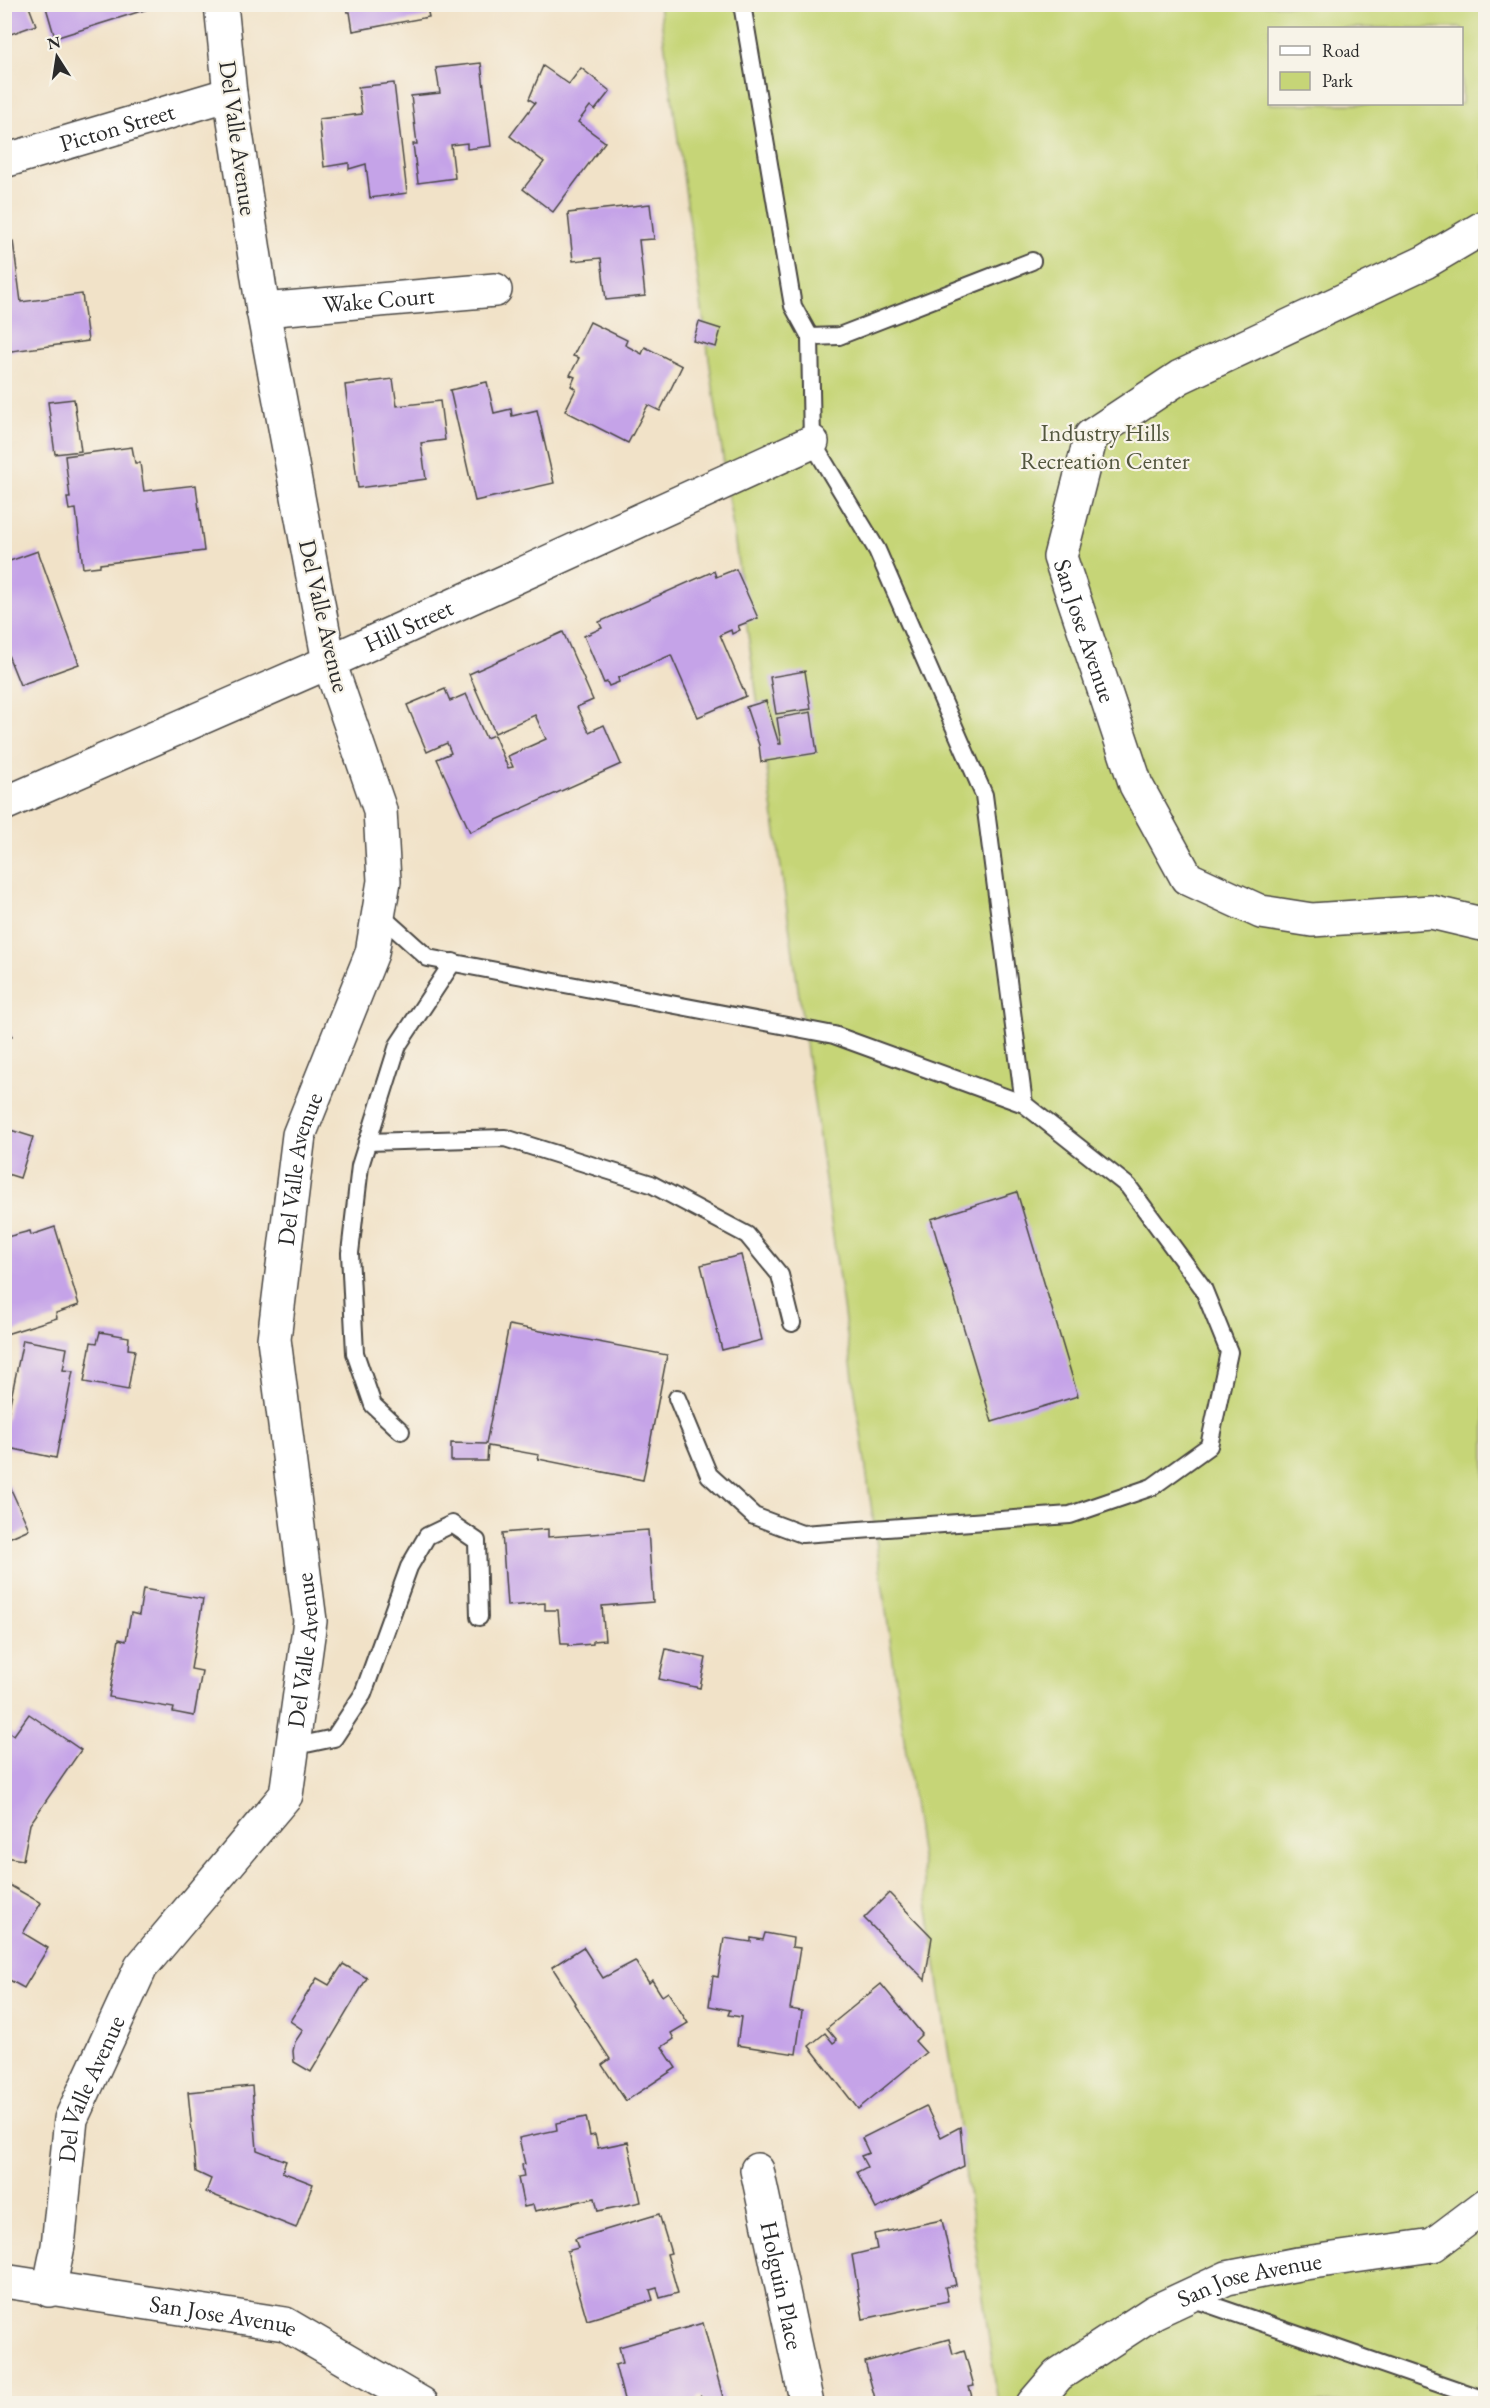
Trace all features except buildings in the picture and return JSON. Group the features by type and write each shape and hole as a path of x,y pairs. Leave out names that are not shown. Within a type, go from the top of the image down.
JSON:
{"street":[{"name":"Del Valle Avenue","path":"49,2289 58,2246 71,2119 141,1967 286,1795 310,1621 274,1339 299,1135 372,953 384,881 380,810 329,662 262,310 230,94 221,4"},
{"name":"Picton Street","path":"4,161 230,94"},
{"name":"San Jose Avenue","path":"1485,226 1425,262 1180,377 1091,436 1060,557 1136,785 1187,878 1261,912 1312,920 1431,912 1485,925"},
{"name":"Wake Court","path":"262,310 495,290"},
{"name":"Hill Street","path":"4,804 329,662 812,442"},
{"name":"Holguin Place","path":"757,2170 807,2403"},
{"name":"San Jose Avenue","path":"1033,2403 1058,2375 1154,2312 1227,2278 1298,2264 1433,2245 1485,2205"},
{"name":"San Jose Avenue","path":"4,2281 285,2324 422,2403"}],"lane":[{"path":"742,4 793,306 810,337 812,442 877,550 984,795 1024,1104"},
{"path":"810,337 839,336 1032,261"},
{"path":"379,914 428,958 834,1035 1024,1104 1128,1186 1203,1288 1229,1352 1209,1446 1152,1487 1070,1515 802,1534 754,1516 709,1475 677,1398"},
{"path":"401,1431 373,1405 355,1353 351,1253 360,1166 398,1046 453,962"},
{"path":"367,1142 505,1138 651,1184 747,1235 780,1275 792,1323"},
{"path":"292,1748 334,1738 363,1694 409,1568 427,1536 452,1524 477,1541 479,1617"},
{"path":"1187,2297 1485,2400"}],"green space":[{"name":"Industry Hills Recreation Center","path":"659,5 1485,5 1485,2403 998,2403"}]}
